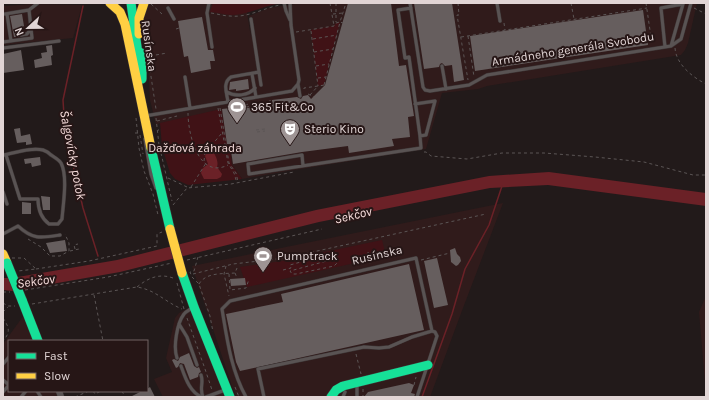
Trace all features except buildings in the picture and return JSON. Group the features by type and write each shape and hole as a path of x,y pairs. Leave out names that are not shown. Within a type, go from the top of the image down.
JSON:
{"main road":[{"path":"110,3 118,8 122,14 125,24"},
{"path":"124,3 125,24"},
{"name":"Rusínska","path":"131,3 142,79 147,132 164,206 166,230 194,307 230,390"},
{"path":"142,79 144,65 138,27 140,10 147,3"},
{"name":"Rusínska","path":"125,24 145,116"},
{"path":"6,258 21,304 38,340"},
{"path":"331,397 336,390 343,386 428,365"}],"lane":[{"path":"12,38 8,30 6,14 29,10 38,3"},
{"path":"209,3 207,13 212,47"},
{"path":"290,3 290,20 300,96"},
{"name":"Armádneho generála Svobodu","path":"410,3 423,87 425,90 430,92 469,85 487,75 671,46 681,39 690,5"},
{"path":"497,3 500,21"},
{"path":"282,4 290,20"},
{"path":"665,47 661,8 684,4 671,46"},
{"path":"168,8 174,19"},
{"path":"303,166 302,155 248,164 249,174 303,166 421,148 409,57 405,58 398,10 411,8"},
{"path":"3,42 12,38 32,38 29,10"},
{"path":"251,19 261,85"},
{"path":"21,35 27,34 32,29"},
{"path":"3,48 59,41"},
{"path":"442,66 446,89"},
{"path":"228,102 225,84 229,78 259,72"},
{"path":"252,74 256,97"},
{"path":"185,77 190,108"},
{"path":"145,116 289,92 298,84"},
{"path":"227,92 235,96 248,93 254,88"},
{"path":"415,104 435,101 426,135 420,136"},
{"path":"30,150 44,150 59,161 64,179 62,219 58,224 49,224 44,220 38,207 38,199 20,199 5,155 30,150"},
{"path":"3,192 7,204"},
{"path":"3,234 18,226 26,234 39,238 62,234"},
{"name":"Rusínska","path":"230,301 416,258 432,331"},
{"path":"230,301 222,309 227,343 230,358 246,397"},
{"path":"177,358 176,338 179,324 184,314 194,307"},
{"path":"179,324 187,337 197,365"},
{"path":"264,397 258,369 364,347 389,347 412,337 432,331 435,332 437,336 417,397"},
{"path":"181,366 196,395 204,397 213,396 230,390"},
{"path":"201,375 201,391 204,397"},
{"path":"357,397 360,381"},
{"path":"343,397 345,392"}],"path":[{"path":"147,3 162,14"},
{"path":"333,3 330,3 334,26"},
{"path":"318,86 311,30 334,26 336,23 336,3"},
{"path":"304,94 304,88 325,85 346,3"},
{"path":"458,3 459,14 457,15 469,85"},
{"path":"571,3 574,19"},
{"path":"646,3 652,49"},
{"path":"207,13 231,16 246,15 282,4"},
{"path":"690,5 706,14"},
{"path":"461,37 647,8"},
{"path":"332,14 343,13"},
{"path":"336,23 342,23"},
{"path":"312,39 337,36"},
{"path":"468,36 475,81"},
{"path":"675,43 676,54 680,64 706,84"},
{"path":"314,52 334,49"},
{"path":"150,56 167,53"},
{"path":"316,66 330,64"},
{"path":"317,78 326,77"},
{"path":"314,97 309,94 318,86"},
{"path":"225,106 247,106 270,102 270,99"},
{"path":"247,106 257,102"},
{"path":"155,106 159,148 167,177 172,205 187,188 238,183 293,172"},
{"path":"218,107 220,107 229,163 236,173 238,183 234,173 228,165 218,107"},
{"path":"188,112 190,135 198,154 205,162 218,168 228,165"},
{"path":"256,131 265,130"},
{"path":"191,187 205,162 205,153 222,133"},
{"path":"418,153 426,152 431,156 467,159 502,153 544,153 644,162 693,174 706,175"},
{"path":"167,177 187,188"},
{"path":"193,274 226,266 285,258 486,214"},
{"path":"16,271 89,260 158,246 157,234 166,230"},
{"path":"182,261 322,230"},
{"path":"62,234 68,240 69,251"},
{"path":"24,235 36,245 41,247 50,256 60,256 69,251 79,249"},
{"path":"75,250 74,245 78,244"},
{"path":"283,270 291,268 290,265 336,252 337,256 331,260 290,271 292,274 296,274 336,266 338,263 337,261 334,259 331,260"},
{"path":"368,252 371,268"},
{"path":"417,261 450,253"},
{"path":"182,273 194,270 198,257"},
{"path":"6,258 24,258 36,269"},
{"path":"22,291 108,277 175,263"},
{"path":"226,266 224,274 230,301"},
{"path":"237,268 235,272 237,278"},
{"path":"199,284 203,278 210,275 235,272"},
{"path":"182,273 192,277 199,284 210,316 213,333"},
{"path":"182,273 183,305"},
{"path":"229,273 230,290"},
{"path":"136,287 146,279 160,275 174,278"},
{"path":"228,290 246,288 249,279"},
{"path":"3,303 8,306 136,287 145,288 154,292 172,305 183,310"},
{"path":"3,292 10,292"},
{"path":"94,294 103,340"},
{"path":"3,312 8,306"},
{"path":"3,318 8,324 10,330 3,341"},
{"path":"187,318 206,369 213,396"},
{"path":"355,349 363,397"},
{"path":"230,390 239,397"},
{"path":"76,397 87,392"}],"shaded area":[{"path":"147,3 270,3 270,5 247,12 251,38 249,16 269,8 295,3 697,3 688,43 681,55 487,86 478,89 442,93 426,149 242,179 232,165 228,145 160,123 156,125 150,100 148,64 142,22"},
{"path":"33,4 82,5 73,38 3,45 3,6"},
{"path":"503,203 430,397 237,397 192,266"},
{"path":"706,296 706,394 699,312"},
{"path":"192,306 228,397 163,397 154,379 172,372 166,358 175,318 179,313"},
{"path":"24,315 35,340 8,340 8,392 56,392 58,397 3,397 3,344"}],"green space":[{"path":"213,3 281,3 232,15 210,12"},
{"path":"340,22 324,85 318,86 311,30 334,26 336,23"},
{"name":"Dažďová záhrada","path":"221,109 232,165 242,179 188,185 175,179 170,173 162,147 160,123"},
{"path":"382,240 386,256 247,287 240,267 282,261"}],"water":[{"path":"209,149 211,149 215,155 217,167 222,174 221,177 217,179 204,179 201,173 202,169 208,164 205,156"},
{"name":"Sekčov","path":"549,172 706,193 706,206 548,185 490,188 319,222 120,272 12,291 3,290 3,278 12,278 117,260 316,210 489,176"}],"waterway":[{"name":"Šalgovícky potok","path":"83,6 63,100 65,131 83,208 98,256"},
{"path":"422,397 452,314 465,269 489,225 502,186"}],"traffic: fast":[{"path":"131,3 139,61"},
{"path":"142,53 142,79"},
{"path":"151,148 170,229"},
{"path":"7,263 22,300"},
{"path":"182,273 230,397"},
{"path":"22,300 38,340"},
{"path":"331,397 336,390 343,386 428,365"}],"traffic: slow":[{"path":"110,3 120,12 125,24 151,148"},
{"path":"139,34 139,18 144,3"},
{"path":"170,229 182,273"},
{"path":"3,254 7,263"}],"place":[{"name":"365 Fit&Co","path":"237,124"},
{"name":"Sterio Kino","path":"290,146"},
{"name":"Pumptrack","path":"263,273"}]}
